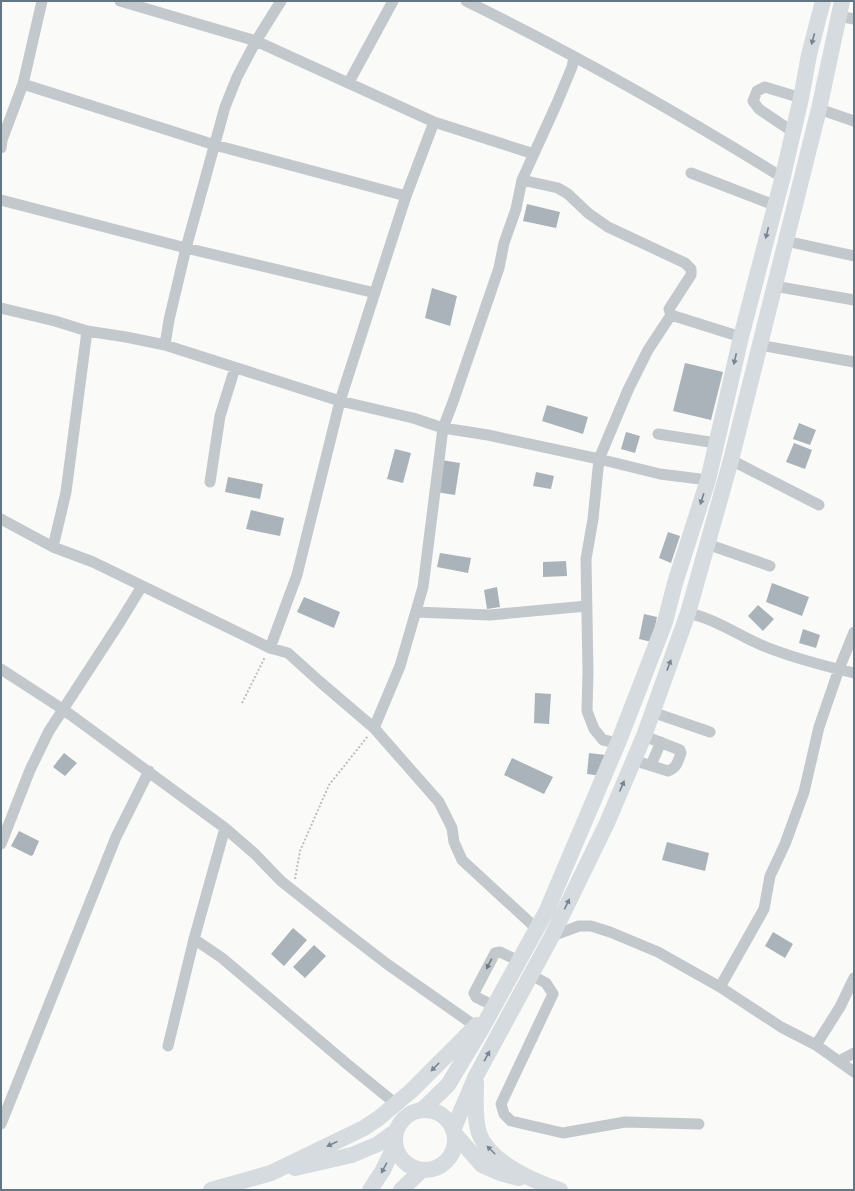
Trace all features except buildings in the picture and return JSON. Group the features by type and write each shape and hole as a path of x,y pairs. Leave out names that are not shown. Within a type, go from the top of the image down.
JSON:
{"highway":[{"path":"370,1190 383,1170 399,1125 409,1115 422,1110 448,1084 537,929 547,910 618,743 664,622 674,583 708,480 741,337 774,205 783,176 801,98 809,55 823,1"},
{"path":"395,1138 397,1152 404,1162 414,1169 430,1170 438,1167 447,1160 453,1149 455,1141 453,1131 476,1076 552,936 607,823 644,736 688,613 731,460 819,109 845,12"},
{"path":"271,1173 364,1128 411,1091 479,1028"},
{"path":"476,1076 475,1108 478,1130 487,1148 505,1164 540,1183"},
{"path":"422,1110 432,1111 441,1115 448,1121 453,1131 482,1165 500,1173 540,1183 560,1190"},
{"path":"211,1190 271,1173 339,1159 395,1138"},
{"path":"401,1190 422,1170"}],"street":[{"path":"1,148 2,140 23,84 42,1"},
{"path":"120,1 153,6 256,41 349,82 434,122 534,154"},
{"path":"165,345 168,320 186,248 225,107 237,77 256,41 281,1"},
{"path":"349,82 393,1"},
{"path":"466,1 556,46 658,103 775,174 783,176"},
{"path":"374,728 400,666 423,587 442,428 453,402 499,268 504,243 516,208 522,180 572,67 574,57"},
{"path":"23,84 215,145 406,196"},
{"path":"793,132 758,109 753,101 757,91 765,87 801,98"},
{"path":"819,109 854,121"},
{"path":"270,648 297,575 340,400 406,196 434,122"},
{"path":"691,173 774,205"},
{"path":"522,180 558,188 568,194 588,213 608,227 685,263 691,269 691,275 669,309 671,315"},
{"path":"1,200 186,248 375,293"},
{"path":"786,241 854,256"},
{"path":"774,286 854,300"},
{"path":"1,308 56,321 87,331 165,345 340,400 413,418 442,428 488,435 660,474 708,480"},
{"path":"671,315 741,337"},
{"path":"618,743 603,740 594,729 587,711 588,672 586,560 593,519 599,459 628,390 648,350 671,315"},
{"path":"52,546 66,492 87,331"},
{"path":"759,345 854,362"},
{"path":"210,482 220,416 235,368"},
{"path":"658,434 716,443"},
{"path":"731,460 819,505"},
{"path":"1,519 52,546 93,562 270,648 288,653 374,728 438,802 452,828 454,842 462,860 537,929"},
{"path":"707,544 770,566"},
{"path":"1,844 30,770 49,731 64,710 142,586"},
{"path":"416,612 490,615 587,606"},
{"path":"688,613 704,617 766,647 808,662 854,673"},
{"path":"720,987 764,909 770,876 785,844 804,792 819,728 839,669 854,632"},
{"path":"1,669 64,710 225,828 255,854 281,881 381,959 479,1028"},
{"path":"652,712 710,732"},
{"path":"633,760 668,771 673,769 676,765 681,753 680,750 644,736"},
{"path":"651,765 661,742"},
{"path":"1,1124 116,837 149,771"},
{"path":"168,1046 194,939 225,828"},
{"path":"552,936 579,926 592,926 658,952 720,987 782,1027 816,1045 854,1072"},
{"path":"194,939 222,958 396,1104"},
{"path":"493,1008 476,997 474,993 495,954 500,952 519,961"},
{"path":"531,975 546,983 553,994 501,1104 504,1114 511,1121 563,1133 625,1122 699,1124"},
{"path":"816,1045 840,1007 854,978"},
{"path":"839,1062 854,1053"}],"path":[{"path":"242,702 270,648"},
{"path":"294,890 296,868 300,851 329,785 374,728"}]}
